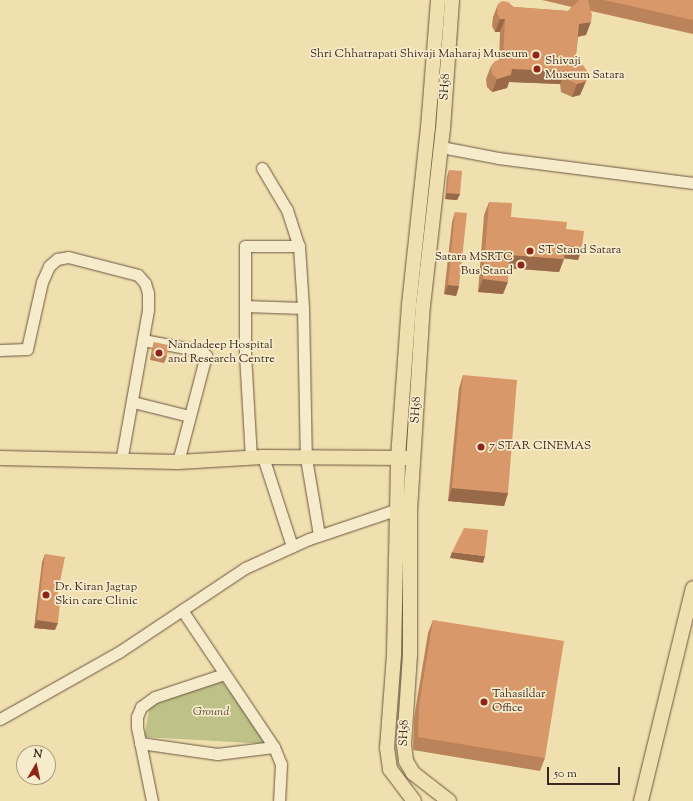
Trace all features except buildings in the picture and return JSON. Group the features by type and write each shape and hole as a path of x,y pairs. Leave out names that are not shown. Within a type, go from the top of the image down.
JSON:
{"main road":[{"name":"SH58","path":"410,796 390,769 387,748 394,654 395,510 409,305 428,128 438,0"},
{"name":"SH58","path":"445,800 413,772 406,761 404,745 410,655 410,510 423,306 441,146 452,0"},
{"path":"0,458 178,462 257,457 414,458"},
{"path":"641,801 693,588"},
{"path":"391,699 407,700"},
{"path":"410,796 418,801"}],"street":[{"path":"441,146 498,158 693,183"},
{"path":"262,168 287,210 298,246 303,308 306,458 319,535"},
{"path":"292,546 257,457 245,306 245,246 298,246"},
{"path":"0,350 27,349 42,282 49,266 57,259 68,257 128,271 138,275 145,283 148,310 133,402 121,461"},
{"path":"245,306 303,308"},
{"path":"143,340 201,351 206,355 178,462"},
{"path":"133,402 189,416"},
{"path":"0,719 119,652 245,568 319,535 395,510 410,510"},
{"path":"182,610 274,746 281,764 279,801"},
{"path":"152,801 140,743 137,717 141,707 155,697 224,674"},
{"path":"140,743 217,754 274,746"}],"green space":[{"name":"Ground","path":"221,680 269,744 144,737 150,706"}],"place":[{"name":"Shri Chhatrapati Shivaji Maharaj Museum","path":"536,55"},
{"name":"Shivaji Museum Satara","path":"537,69"},
{"name":"ST Stand Satara","path":"530,251"},
{"name":"Satara MSRTC Bus Stand","path":"521,265"},
{"name":"Nandadeep Hospital and Research Centre","path":"159,353"},
{"name":"7 STAR CINEMAS","path":"481,447"},
{"name":"Dr. Kiran Jagtap Skin care Clinic","path":"46,595"},
{"name":"Tahasildar Office","path":"484,702"}]}
